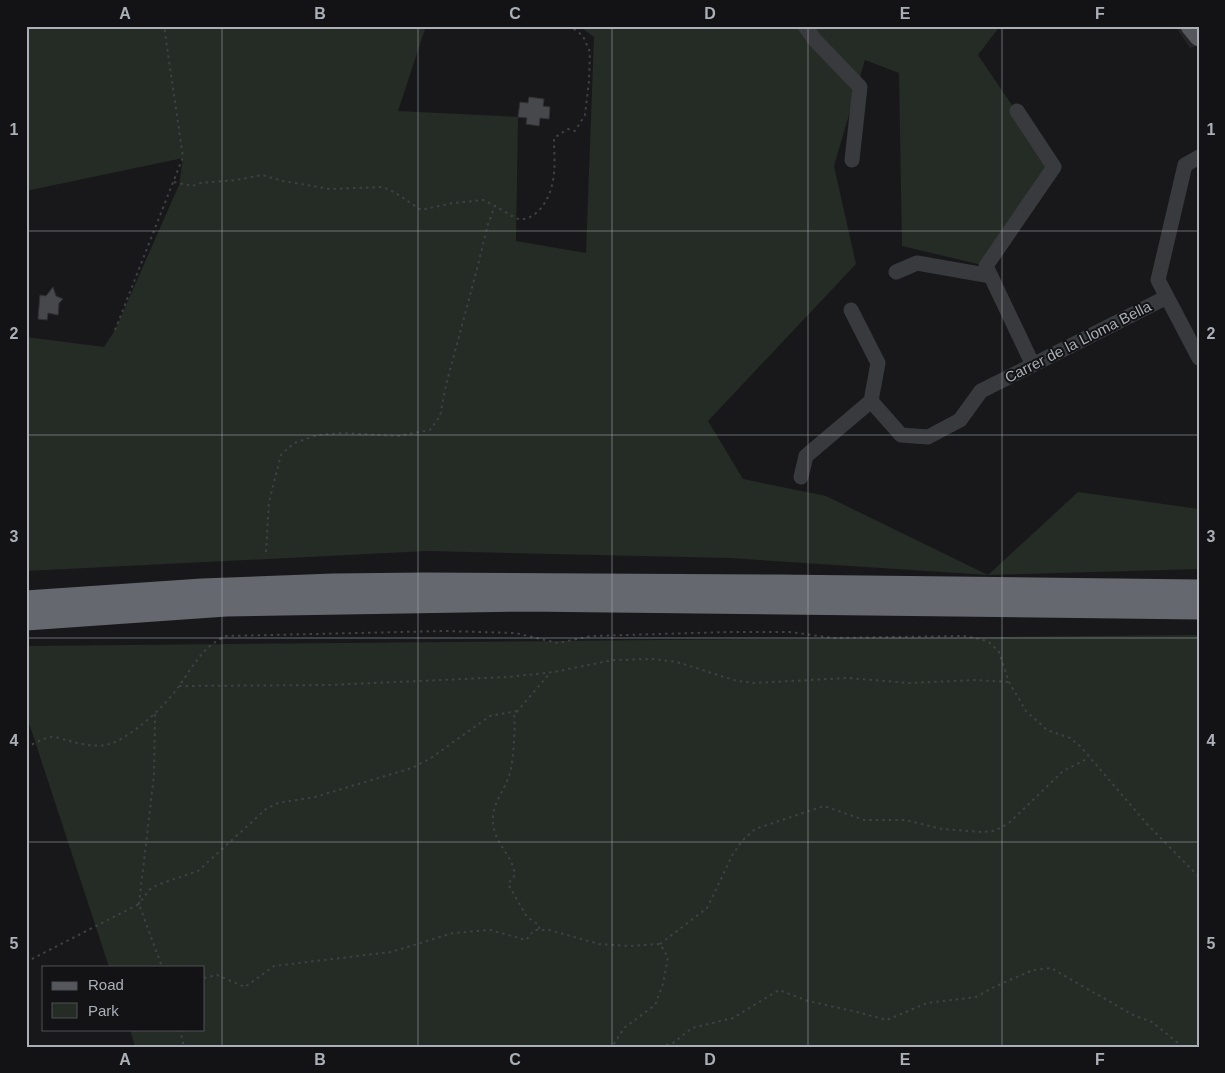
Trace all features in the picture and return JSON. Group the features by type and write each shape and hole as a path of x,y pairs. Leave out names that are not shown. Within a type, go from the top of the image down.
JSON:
{"highway":[{"path":"26,601 202,589 424,583 1199,590"},
{"path":"26,620 236,606 523,601 1199,609"}],"main road":[{"path":"1190,26 1199,38"}],"street":[{"path":"805,26 814,39 860,87 852,160"},
{"path":"1017,111 1054,167 986,266 1033,365"},
{"name":"Carrer de la Lloma Bella","path":"871,402 901,435 928,437 960,420 981,391 1167,297 1158,280 1185,166 1199,158"},
{"path":"896,272 917,263 991,276"},
{"path":"1167,297 1199,358"},
{"path":"801,477 806,456 871,402 878,363 851,310"}],"path":[{"path":"115,330 183,157 164,26"},
{"path":"174,182 192,186 201,182 236,180 262,175 284,182 330,189 383,187 421,210 453,203 483,200 518,219 532,217 545,202 552,186 554,138 568,129 576,130 585,115 590,52 583,36 570,26"},
{"path":"266,552 269,502 281,455 294,443 318,435 343,433 398,436 430,430 440,416 446,385 488,224 495,206"},
{"path":"26,747 52,736 92,746 107,745 119,741 141,727 155,714 179,686 205,650 216,640 226,636 445,631 515,633 558,644 591,636 729,632 790,632 833,638 963,636 981,639 990,643 999,652 1009,682 1026,711 1047,730 1070,738 1090,758 1147,824 1199,877"},
{"path":"539,930 539,925 527,917 508,884 515,875 514,867 494,832 493,818 496,801 509,776 515,730 514,715 548,673 613,660 654,659 677,662 737,681 754,683 848,678 909,683 975,680 1009,682"},
{"path":"179,686 330,685 508,677 567,669"},
{"path":"26,962 140,904 149,890 156,885 198,871 266,809 278,803 315,798 412,768 431,758 490,716 517,711"},
{"path":"155,714 154,775 140,904 162,966"},
{"path":"205,978 217,975 245,987 274,966 391,952 453,933 490,930 526,940 534,930 549,930 599,944 628,946 660,944 706,908 732,854 742,840 755,829 824,806 864,820 905,820 942,829 994,831 1008,824 1063,771 1090,758"},
{"path":"612,1047 624,1028 655,1005 664,984 668,957 660,944"},
{"path":"660,1047 673,1043 692,1028 733,1018 779,990 808,1001 887,1020 927,1002 976,998 994,987 1033,970 1051,968 1133,1015 1152,1022 1183,1047"},
{"path":"180,1030 184,1047"}],"shaded area":[{"path":"1175,26 1199,26 1199,45 1190,48"}],"green space":[{"path":"26,26 426,26 398,111 518,117 516,241 586,253 594,37 579,26 1000,26 978,55 1054,167 986,266 902,246 899,73 865,60 834,166 856,264 708,421 743,479 826,496 988,575 729,558 427,551 26,571 26,337 104,347 115,330 179,185 183,158 26,191"},
{"path":"1078,492 1199,509 1199,569 988,575"},
{"path":"1199,635 1199,1047 135,1047 130,1030 205,1030 205,966 109,966 26,714 26,646"}],"building":[{"path":"529,97 544,99 543,106 550,107 549,119 540,118 539,126 526,124 527,118 518,117 520,102 528,103"},
{"path":"53,287 56,296 63,299 59,303 58,315 48,313 47,320 38,319 40,295 46,296"}]}
